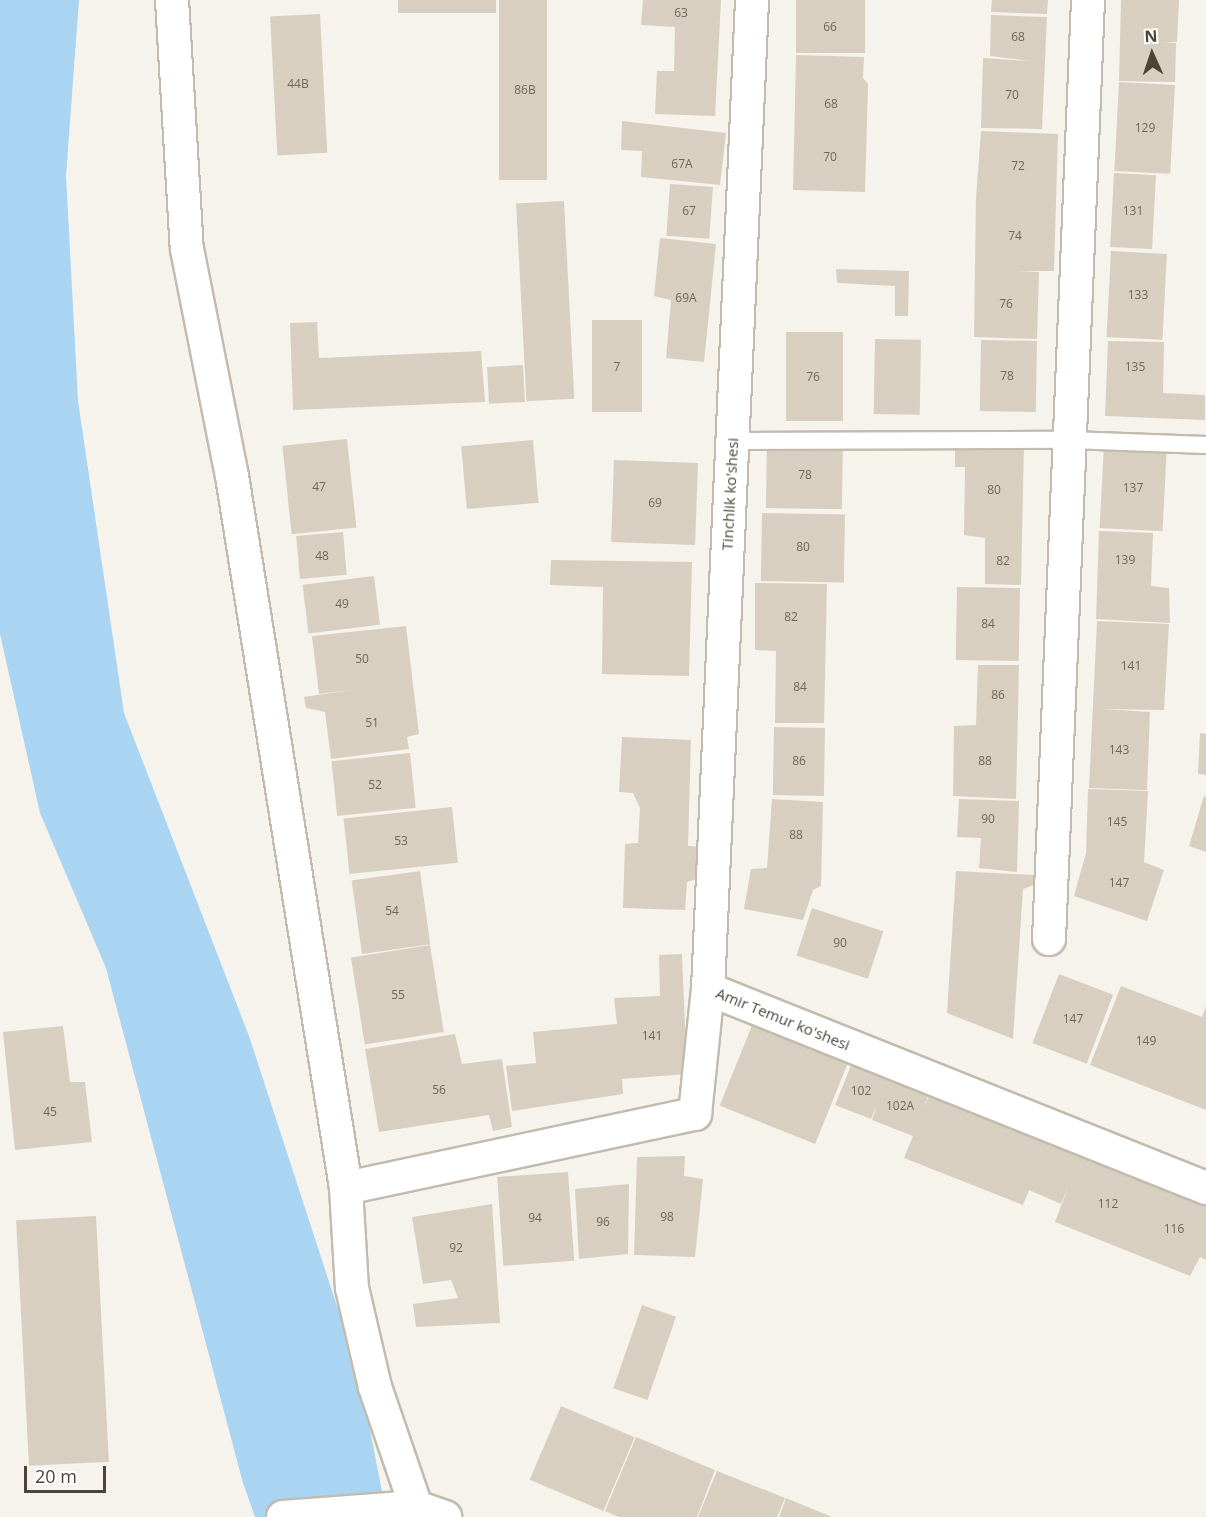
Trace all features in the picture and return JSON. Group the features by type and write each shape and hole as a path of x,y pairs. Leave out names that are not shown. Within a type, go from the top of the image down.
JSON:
{"street":[{"path":"172,0 187,249 232,476 346,1188 355,1299 403,1508"},
{"name":"Tinchlik ko'shesi","path":"708,989 752,0"},
{"path":"1049,939 1088,0"},
{"name":"Amir Temur ko'shesi","path":"346,1188 695,1114 708,989 1206,1188"},
{"path":"283,1517 403,1508 445,1517"}],"lane":[{"path":"732,441 1070,440 1206,445"}],"water":[{"path":"0,0 79,0 66,176 78,401 124,713 249,1036 359,1374 387,1517 255,1517 243,1483 106,968 40,813 0,634"}],"building":[{"path":"398,0 496,0 496,13 398,13"},
{"path":"499,0 547,0 547,180 499,180"},
{"path":"643,0 721,0 715,116 655,114 657,71 674,71 675,27 641,25"},
{"path":"796,0 865,0 865,53 796,53"},
{"path":"992,0 1048,0 1047,14 991,12"},
{"path":"1121,0 1179,0 1177,42 1162,42 1176,43 1175,82 1119,81"},
{"path":"320,14 327,153 277,155 270,17"},
{"path":"991,15 1047,17 1042,129 981,128 983,58 1029,61 990,56"},
{"path":"796,55 864,57 863,78 868,84 865,192 793,190"},
{"path":"1119,82 1175,85 1170,174 1114,171"},
{"path":"622,121 726,133 720,185 641,177 642,151 621,150"},
{"path":"981,131 1058,134 1054,271 1013,271 1039,272 1037,339 974,337 976,198"},
{"path":"1114,173 1156,175 1152,249 1110,247"},
{"path":"670,184 713,187 709,239 666,236"},
{"path":"564,201 574,399 526,401 516,204"},
{"path":"660,238 716,244 704,362 666,358 671,300 654,296"},
{"path":"1111,251 1167,254 1162,340 1106,337"},
{"path":"836,269 909,271 908,316 895,316 895,286 837,283"},
{"path":"592,320 642,320 642,412 592,412"},
{"path":"317,322 319,358 481,351 485,402 293,410 290,323"},
{"path":"786,332 843,332 843,421 786,421"},
{"path":"875,339 921,340 920,415 874,414"},
{"path":"981,340 1037,341 1036,412 980,411"},
{"path":"1108,341 1164,342 1163,393 1205,395 1205,420 1105,416"},
{"path":"523,365 525,402 489,404 487,367"},
{"path":"347,439 356,528 292,534 282,446"},
{"path":"533,440 538,503 467,509 461,446"},
{"path":"767,441 843,442 842,509 766,508"},
{"path":"955,442 1024,444 1021,585 985,584 985,538 964,535 965,467 955,467"},
{"path":"1104,444 1167,447 1163,531 1100,528"},
{"path":"614,460 698,463 695,545 611,542"},
{"path":"762,513 845,514 844,582 761,581"},
{"path":"1099,531 1153,533 1151,586 1169,588 1170,623 1096,619"},
{"path":"343,532 347,575 300,579 296,536"},
{"path":"551,560 692,562 689,676 602,674 603,587 550,585"},
{"path":"374,576 380,625 309,633 303,585"},
{"path":"755,583 827,584 824,723 775,723 776,651 755,650"},
{"path":"957,587 1020,588 1019,661 956,660"},
{"path":"1097,621 1169,624 1164,710 1102,709 1150,712 1147,790 1089,788"},
{"path":"406,626 419,734 407,737 409,749 331,759 325,712 306,708 304,697 358,689 319,694 312,636"},
{"path":"978,665 1019,665 1016,799 953,796 954,726 976,725"},
{"path":"774,727 825,728 824,796 773,795"},
{"path":"1200,733 1206,734 1206,775 1198,774"},
{"path":"622,737 691,740 688,846 703,847 703,877 687,882 685,910 623,908 625,844 638,843 640,808 633,793 619,792"},
{"path":"410,753 416,808 337,816 331,761"},
{"path":"1088,789 1148,791 1144,862 1164,870 1147,921 1074,896 1086,853"},
{"path":"1204,796 1206,797 1206,852 1189,846"},
{"path":"772,799 823,802 821,886 813,890 803,920 744,909 751,869 767,868"},
{"path":"959,799 1019,801 1017,872 979,868 981,838 957,837"},
{"path":"452,807 458,863 349,874 344,818"},
{"path":"420,871 430,944 362,954 352,881"},
{"path":"956,871 1035,875 1034,885 1023,889 1013,1039 947,1013"},
{"path":"812,908 883,931 868,979 797,956"},
{"path":"430,945 444,1032 365,1044 351,958"},
{"path":"682,954 687,1074 622,1079 623,1094 512,1111 506,1066 536,1063 533,1032 617,1024 614,998 660,996 659,955"},
{"path":"1059,974 1113,995 1087,1064 1032,1043"},
{"path":"1121,986 1202,1017 1206,1006 1206,1110 1090,1065"},
{"path":"753,1023 848,1062 815,1144 720,1106"},
{"path":"63,1026 70,1082 85,1082 92,1142 15,1150 3,1032"},
{"path":"455,1034 462,1064 502,1059 512,1127 493,1131 489,1115 379,1132 365,1049"},
{"path":"852,1063 929,1093 924,1108 930,1093 1206,1204 1206,1260 1200,1257 1190,1276 1055,1222 1069,1185 1061,1204 1029,1190 1023,1205 904,1158 913,1136 872,1120 877,1105 871,1119 835,1105"},
{"path":"685,1156 684,1176 703,1179 695,1257 634,1255 637,1157"},
{"path":"568,1172 574,1261 503,1266 497,1177"},
{"path":"629,1184 628,1254 579,1259 575,1189"},
{"path":"492,1204 500,1323 416,1327 413,1304 458,1298 451,1280 423,1284 412,1217"},
{"path":"96,1216 109,1462 29,1466 16,1220"},
{"path":"642,1305 676,1317 647,1400 613,1388"},
{"path":"561,1406 635,1437 603,1511 530,1480"},
{"path":"636,1437 715,1470 697,1517 619,1517 605,1511"},
{"path":"717,1471 785,1498 777,1517 698,1517"},
{"path":"786,1498 832,1517 779,1517"}]}
